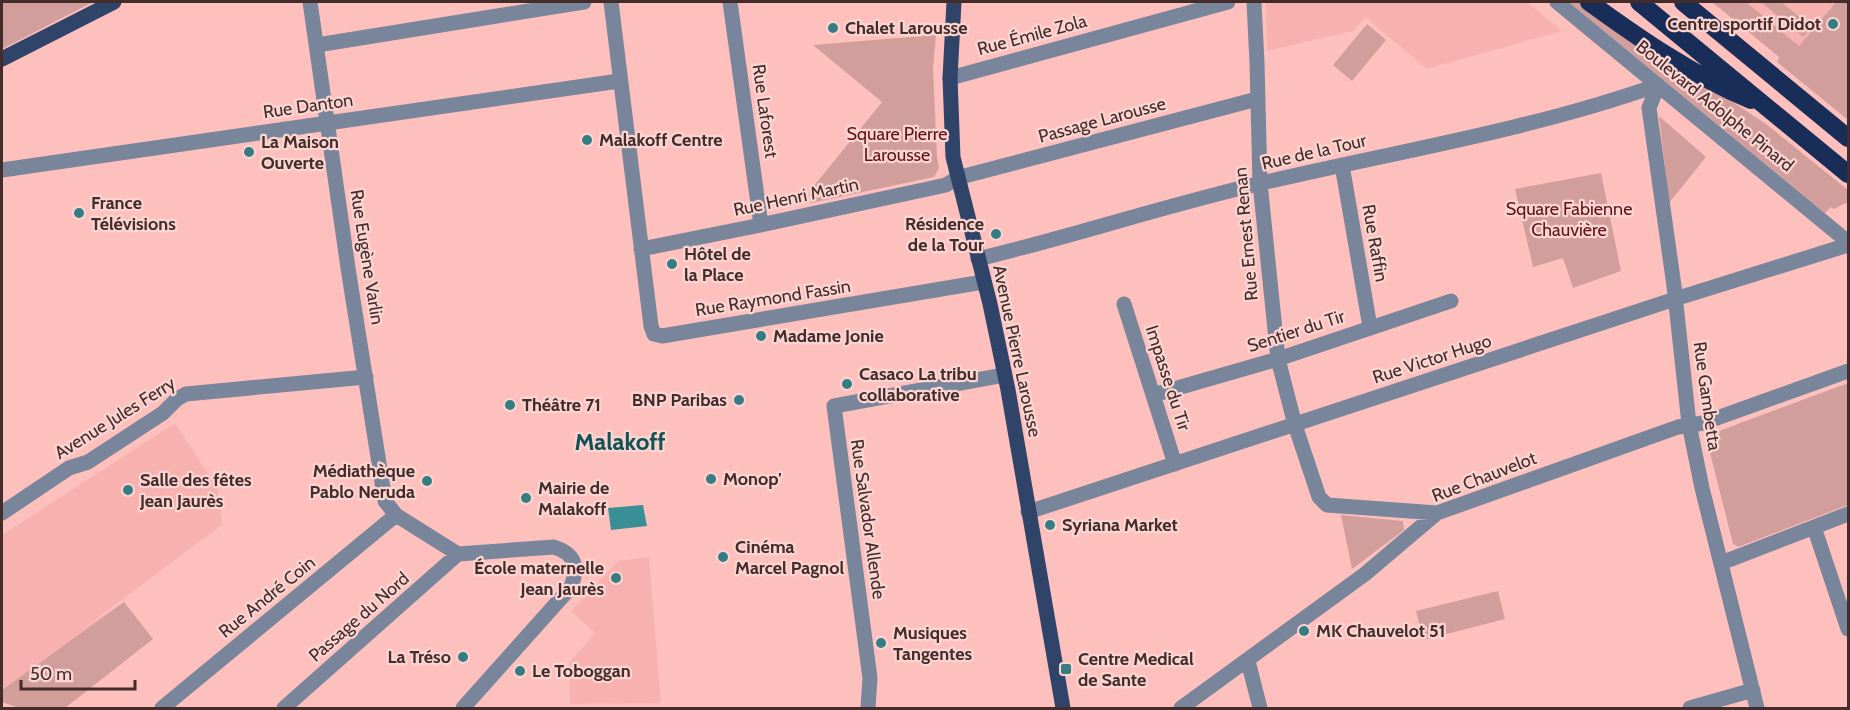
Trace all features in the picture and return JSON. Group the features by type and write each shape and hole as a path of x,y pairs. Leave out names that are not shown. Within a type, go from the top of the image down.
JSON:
{"highway":[{"path":"1589,2 1637,37 1717,86 1769,108"},
{"path":"1640,2 1848,174"},
{"path":"1683,2 1848,138"}],"main road":[{"path":"2,59 114,2"},
{"name":"Avenue Pierre Larousse","path":"954,2 950,78 953,158 1004,375 1063,708"}],"street":[{"name":"Rue Eugène Varlin","path":"310,2 385,501 396,515"},
{"path":"317,45 584,2"},
{"path":"610,2 641,249"},
{"name":"Rue Laforest","path":"730,2 761,225"},
{"name":"Rue Émile Zola","path":"950,78 1228,2"},
{"name":"Rue Ernest Renan","path":"1254,2 1260,183 1278,359 1295,425 1319,497 1327,505 1437,513"},
{"name":"Boulevard Adolphe Pinard","path":"1557,2 1848,243"},
{"name":"Rue Danton","path":"2,170 619,81"},
{"name":"Rue de la Tour","path":"978,259 1260,183 1466,138 1607,101 1658,85"},
{"name":"Rue Gambetta","path":"1658,85 1649,108 1675,299 1689,424 1702,488 1757,708"},
{"name":"Passage Larousse","path":"957,178 1257,99"},
{"name":"Rue Raffin","path":"1342,165 1370,327"},
{"name":"Rue Henri Martin","path":"641,249 946,185 957,178"},
{"name":"Rue Victor Hugo","path":"1028,512 1848,243"},
{"name":"Rue Raymond Fassin","path":"641,249 651,326 654,334 662,336 983,282"},
{"name":"Sentier du Tir","path":"1153,395 1278,359 1451,301"},
{"name":"Impasse du Tir","path":"1124,304 1175,464"},
{"name":"Rue Chauvelot","path":"1181,708 1365,574 1437,513 1689,424 1703,423 1848,371"},
{"name":"Rue Salvador Allende","path":"868,708 870,678 834,406 1004,375"},
{"name":"Avenue Jules Ferry","path":"2,513 69,468 88,462 163,413 177,399 186,394 366,377"},
{"path":"1721,563 1848,514"},
{"path":"396,515 458,554 554,547 567,551 574,562 575,576 571,587 463,708"},
{"name":"Rue André Coin","path":"162,708 396,515"},
{"path":"1814,527 1848,629"},
{"name":"Passage du Nord","path":"284,708 458,554"},
{"path":"1248,661 1260,708"},
{"path":"1690,708 1753,690"}],"shaded area":[{"path":"1266,2 1527,2 1562,31 1427,69 1365,17 1353,31 1267,51"},
{"path":"1746,2 1836,2 1799,46"},
{"path":"175,423 218,489 222,525 84,628 124,602 2,690 2,535"},
{"path":"649,557 661,703 570,704 569,663 595,633 571,611 618,561"}],"green space":[{"path":"2,2 93,2 2,49"},
{"path":"1569,2 1582,2 1766,124 1848,190 1848,202 1834,209 1831,207 1825,213"},
{"path":"1712,2 1746,2 1799,46 1836,2 1848,2 1848,120 1777,62 1779,57"},
{"path":"1761,2 1781,2 1812,27 1803,37"},
{"path":"1367,24 1386,40 1352,81 1333,65"},
{"name":"Square Pierre Larousse","path":"936,35 933,68 939,168 934,177 811,203 809,192 882,102 813,45"},
{"path":"1659,116 1706,157 1669,203"},
{"name":"Square Fabienne Chauvière","path":"1601,173 1621,271 1573,288 1563,258 1533,267 1515,189"},
{"path":"1848,383 1848,505 1738,547 1733,544 1708,445 1714,433"},
{"path":"1341,515 1403,521 1404,530 1352,569"},
{"path":"1498,591 1505,619 1423,640 1416,611"},
{"path":"124,602 153,639 65,708 19,708 2,702 2,690"}],"water":[{"path":"643,505 647,526 611,530 608,508"}],"place":[{"name":"Centre sportif Didot","path":"1833,24"},
{"name":"Chalet Larousse","path":"833,28"},
{"name":"Malakoff Centre","path":"587,140"},
{"name":"La Maison Ouverte","path":"249,152"},
{"name":"France Télévisions","path":"79,213"},
{"name":"Résidence de la Tour","path":"996,234"},
{"name":"Hôtel de la Place","path":"672,264"},
{"name":"Madame Jonie","path":"761,336"},
{"name":"Casaco La tribu collaborative","path":"847,384"},
{"name":"BNP Paribas","path":"739,400"},
{"name":"Théâtre 71","path":"510,405"},
{"name":"Monop'","path":"711,479"},
{"name":"Médiathèque Pablo Neruda","path":"427,481"},
{"name":"Salle des fêtes Jean Jaurès","path":"128,490"},
{"name":"Mairie de Malakoff","path":"526,498"},
{"name":"Syriana Market","path":"1050,525"},
{"name":"Cinéma Marcel Pagnol","path":"723,557"},
{"name":"École maternelle Jean Jaurès","path":"616,578"},
{"name":"MK Chauvelot 51","path":"1304,631"},
{"name":"Musiques Tangentes","path":"881,643"},
{"name":"La Tréso","path":"463,657"},
{"name":"Centre Medical de Sante","path":"1066,669"},
{"name":"Le Toboggan","path":"520,671"}],"district":[{"name":"Malakoff","path":"620,441"}]}
